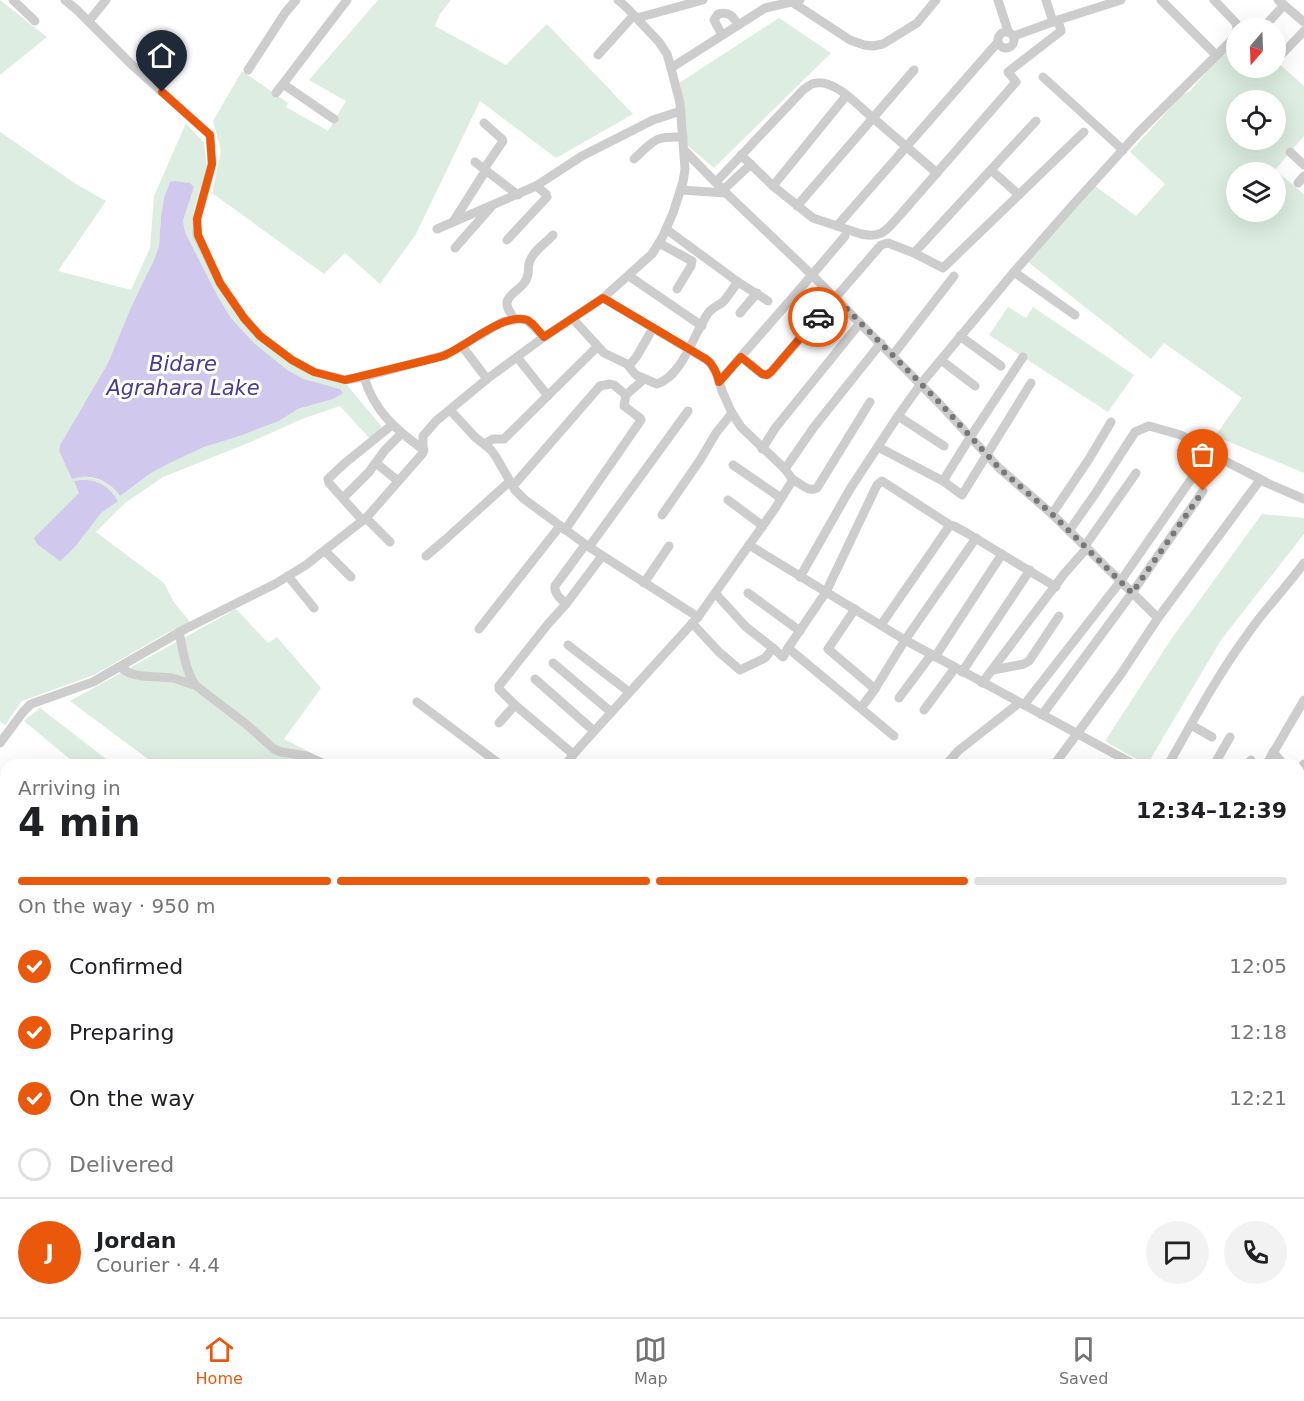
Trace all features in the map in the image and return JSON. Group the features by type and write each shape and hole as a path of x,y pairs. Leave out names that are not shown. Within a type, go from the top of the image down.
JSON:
{"street":[{"path":"13,0 34,21"},
{"path":"65,0 133,66 210,135 212,164 197,219 198,235 220,283 244,318 260,336 292,360 314,372 345,380 448,354 502,322 527,320 544,337"},
{"path":"89,21 106,0"},
{"path":"248,70 296,0"},
{"path":"276,93 347,0"},
{"path":"0,743 31,704 93,682 179,632 275,584 325,551 364,519 421,456 424,450 425,433 436,421 487,379 544,337 603,298 652,254 666,230 681,190 685,169 680,103 671,68 659,42 618,0"},
{"path":"598,55 635,17 703,0"},
{"path":"671,68 765,8 796,1 850,40 873,46 883,44 917,23 936,0"},
{"path":"998,0 1014,44 1004,48 998,42"},
{"path":"741,155 773,186 813,218 867,235 882,234 1016,82 1008,72 1060,31 1046,0"},
{"path":"1085,0 1088,10"},
{"path":"837,226 998,42 1000,34 1011,34 1120,0"},
{"path":"1161,0 1216,55"},
{"path":"1214,0 1231,18"},
{"path":"1270,18 1281,3 1304,22"},
{"path":"722,35 714,20 718,14 726,12 730,14 738,25"},
{"path":"1286,50 1304,31"},
{"path":"800,577 850,489 898,416 940,360 1014,272 1123,150 1226,46"},
{"path":"797,206 914,70"},
{"path":"1043,77 1123,150"},
{"path":"722,188 741,155 804,89 812,84 830,83 937,173"},
{"path":"283,84 334,119"},
{"path":"773,186 846,96"},
{"path":"437,229 518,195 582,156 652,120 681,111"},
{"path":"914,253 1036,121"},
{"path":"453,222 503,141 484,123"},
{"path":"741,357 762,374 767,375 771,372 881,245 888,243 943,268 1084,132"},
{"path":"634,159 658,138 683,137"},
{"path":"684,150 835,297 1014,481 1052,514 1158,618"},
{"path":"1290,152 1304,165"},
{"path":"475,162 518,195"},
{"path":"681,190 722,188 751,164"},
{"path":"991,170 1019,195"},
{"path":"507,240 547,197 536,186"},
{"path":"455,248 492,205"},
{"path":"666,230 768,301"},
{"path":"514,320 507,303 528,278 529,263 532,257 553,236"},
{"path":"719,382 845,236"},
{"path":"659,243 692,261 677,289"},
{"path":"1014,272 1075,315"},
{"path":"629,276 702,326"},
{"path":"893,356 954,276"},
{"path":"573,319 604,353 621,360 636,375 657,384 675,372 709,312 725,300 738,282"},
{"path":"740,314 758,293"},
{"path":"603,298 710,362 732,413 741,427 785,469 792,479 811,490 817,488 870,402"},
{"path":"762,449 782,420 860,323"},
{"path":"629,366 653,328"},
{"path":"960,336 1001,366"},
{"path":"785,469 814,427 880,343"},
{"path":"462,346 487,379"},
{"path":"484,444 493,439 504,439 597,347"},
{"path":"517,357 548,396"},
{"path":"944,482 1023,357"},
{"path":"940,360 975,386"},
{"path":"364,377 369,393 392,425 424,450"},
{"path":"479,629 563,528 641,420 624,406 626,394 644,379"},
{"path":"878,447 944,482 962,495 1031,382"},
{"path":"426,556 511,484 600,386 610,384 626,394"},
{"path":"450,410 496,457 511,484 524,499 587,546 695,620 719,652 740,670 765,658 773,648"},
{"path":"566,604 556,594 555,586 688,411"},
{"path":"662,515 716,433 732,413"},
{"path":"898,416 944,446"},
{"path":"1052,514 1111,422"},
{"path":"390,542 343,498 328,479 392,425"},
{"path":"1069,531 1135,432 1146,427 1181,435 1206,453 1304,499"},
{"path":"343,498 401,434"},
{"path":"376,463 398,481"},
{"path":"733,465 781,498"},
{"path":"982,683 1086,547 1136,473"},
{"path":"951,759 958,751 1021,704 1120,582 1194,475"},
{"path":"569,759 695,620 763,526 792,479"},
{"path":"1058,759 1260,480 1264,481"},
{"path":"715,593 746,627 783,657 826,592 877,485 882,481 950,525 1056,586"},
{"path":"1042,715 1132,593 1203,491"},
{"path":"728,500 763,526"},
{"path":"881,625 950,525"},
{"path":"861,708 976,538"},
{"path":"749,545 933,656 1124,759"},
{"path":"644,584 669,546"},
{"path":"325,551 351,577"},
{"path":"899,698 933,656 1002,554"},
{"path":"573,754 499,688 602,556"},
{"path":"1171,759 1216,681 1247,634 1304,563"},
{"path":"924,710 958,670 1030,570"},
{"path":"288,576 314,608"},
{"path":"748,593 800,631"},
{"path":"855,609 828,649 875,688"},
{"path":"993,670 1029,661 1059,616"},
{"path":"179,632 184,660 195,685"},
{"path":"567,645 629,692"},
{"path":"788,648 894,736"},
{"path":"552,663 611,712"},
{"path":"121,667 129,673 174,679 195,685 274,749 314,759"},
{"path":"535,679 594,731"},
{"path":"1270,759 1304,700"},
{"path":"417,702 493,759"},
{"path":"499,723 516,705"},
{"path":"1191,725 1212,737"},
{"path":"1217,759 1230,737"},
{"path":"1273,753 1278,759"}],"green space":[{"path":"0,0 47,37 0,75"},
{"path":"378,0 451,0 440,14 435,26 506,65 547,24 633,114 556,158 480,101 416,234 380,284 345,253 324,274 212,193 221,151 213,121 242,71 288,103 286,107 328,131 346,101 309,80"},
{"path":"779,18 831,53 714,168 686,144 679,83"},
{"path":"1226,49 1226,78 1286,78 1286,70 1304,86 1304,136 1282,162 1226,162 1226,222 1286,222 1286,179 1304,194 1304,473 1215,436 1242,398 1164,343 1151,359 1028,262 1095,186 1136,216 1165,184 1130,152 1182,95 1190,91"},
{"path":"186,123 204,143 207,167 194,210 192,228 219,287 235,313 310,375 347,385 382,427 370,439 340,406 302,419 163,477 125,503 96,532 164,583 174,602 190,622 94,675 22,701 5,725 0,721 0,132 76,184 106,201 58,271 131,290 150,248 154,196","holes":["194,187 183,221 185,232 217,295 231,318 254,343 286,370 304,379 340,389 333,399 298,409 279,421 204,447 170,463 151,473 120,496 110,486 99,480 86,477 72,478 59,451 60,445 108,363 131,307 154,260 159,246 164,198"]},
{"path":"1008,307 1026,318 1033,307 1134,375 1108,412 989,335"},
{"path":"1262,514 1304,518 1304,534 1221,640 1151,759 1136,759 1105,741 1172,638"},
{"path":"236,609 268,643 277,637 321,688 284,739 323,759 148,759 70,701"},
{"path":"40,708 106,759 70,759 24,721"}],"water":[{"name":"Bidare Agrahara Lake","path":"170,182 190,183 194,187 183,221 185,232 231,318 254,343 287,370 304,379 340,389 343,393 333,399 298,409 279,421 204,447 151,473 120,496 99,479 79,477 72,479 59,451 60,445 108,363 131,307 154,260 159,246 164,198"},
{"path":"74,481 102,484 118,501 101,513 74,548 60,561 37,544 34,538 79,493"}],"way so far":[{"path":"818,317 835,297 938,401 999,468 1052,514 1132,593 1203,491"}],"route":[{"path":"162,92 210,135 212,164 197,219 198,235 220,283 244,318 260,336 292,360 314,372 345,380 364,377 448,354 502,322 519,319 527,320 544,337 603,298 706,359 710,362 719,382 741,357 762,374 767,375 818,317"}]}
